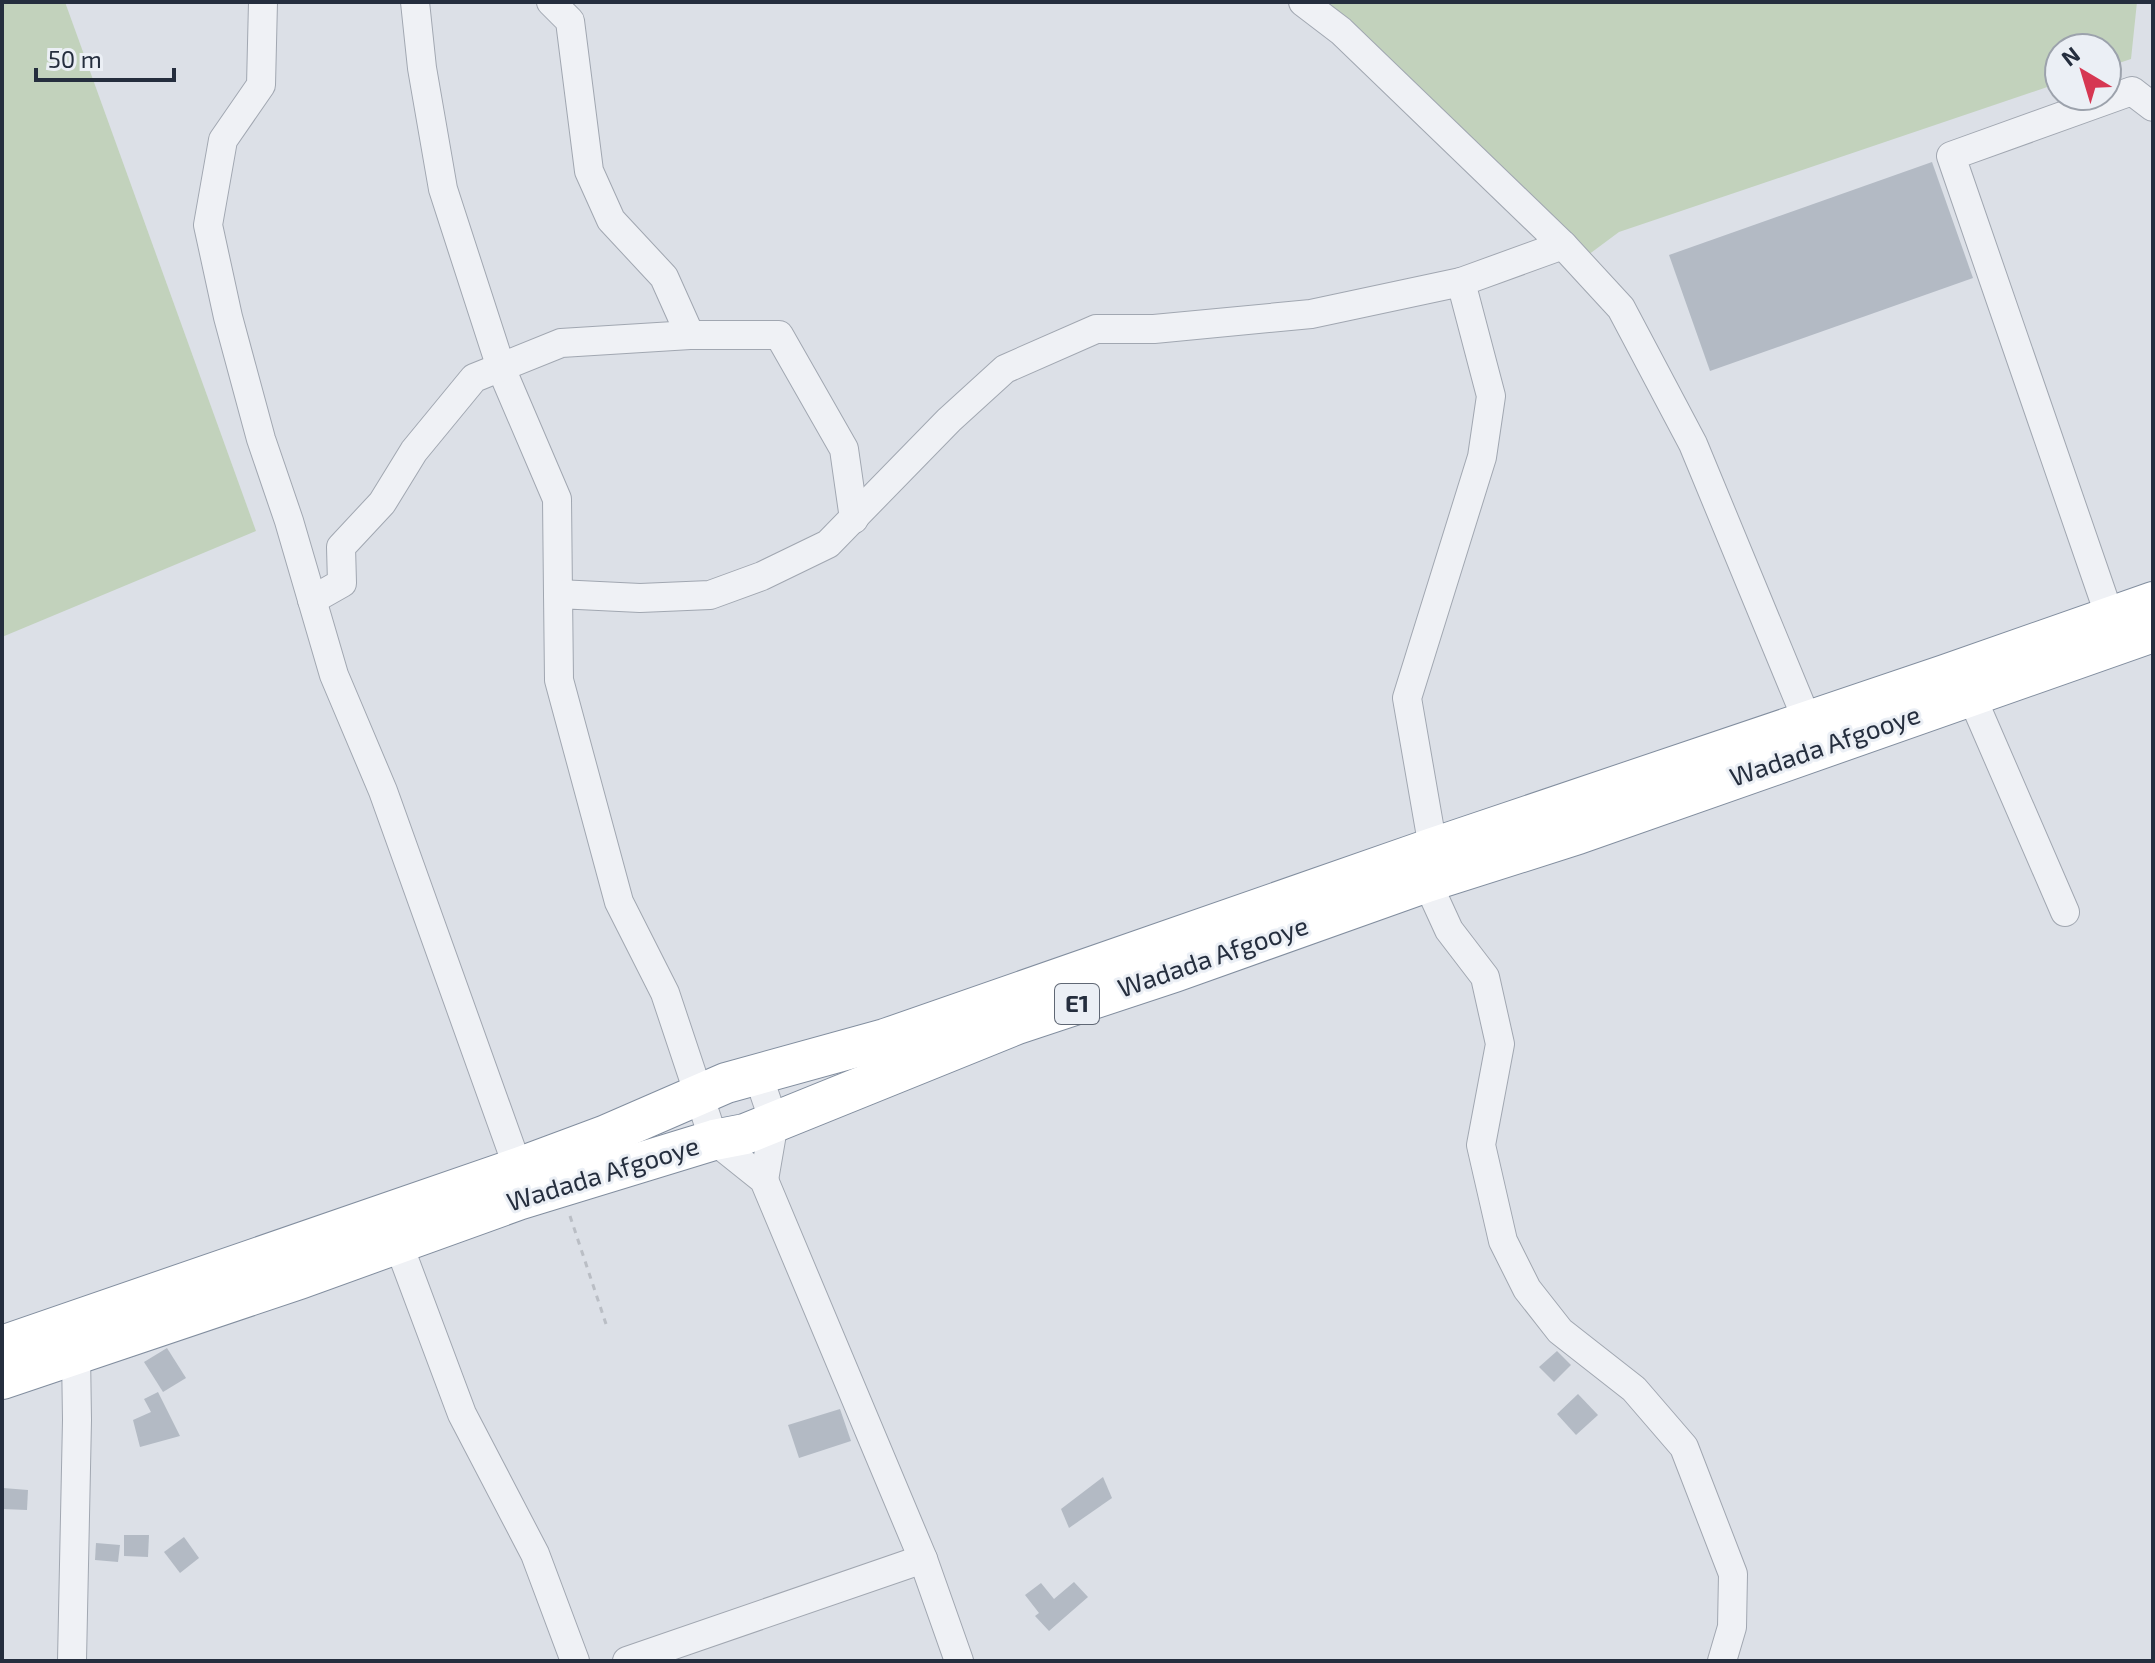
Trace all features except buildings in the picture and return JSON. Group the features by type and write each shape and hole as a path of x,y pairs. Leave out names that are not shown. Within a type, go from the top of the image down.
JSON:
{"highway":[{"name":"Wadada Afgooye","path":"2,1379 560,1186 714,1140 745,1134 1017,1024 1174,972 1430,865 1807,720 2153,602"},
{"name":"Wadada Afgooye","path":"2,1346 518,1168 604,1136 726,1083 885,1039 1430,865 1578,834 2153,632"}],"street":[{"path":"263,2 261,85 223,140 208,225 228,317 261,439 334,675 383,791 518,1168"},
{"path":"415,2 422,68 443,189 501,368 557,499 559,680 619,902 665,993 714,1140 764,1180 923,1559 959,1661"},
{"path":"551,2 570,21 589,171 611,220 664,277 690,335"},
{"path":"1303,2 1341,31 1563,245 1621,308 1693,444 1807,720"},
{"path":"2110,617 1951,156 2132,91 2153,107"},
{"path":"558,594 640,598 710,595 762,576 828,544 949,420 1005,369 1096,329 1154,329 1311,314 1461,282 1563,245"},
{"path":"1461,282 1491,396 1482,457 1407,698 1430,865 1449,930 1485,977 1500,1044 1481,1145 1503,1241 1527,1289 1560,1331 1634,1389 1684,1447 1733,1574 1732,1627 1722,1661"},
{"path":"312,600 342,583 341,547 382,503 414,451 474,378 561,343 690,335 779,335 844,449 854,519"},
{"path":"1971,695 2065,912"},
{"path":"758,1075 774,1122 764,1180"},
{"path":"398,1243 462,1414 535,1554 575,1661"},
{"path":"72,1661 76,1354"},
{"path":"627,1661 923,1559"}],"path":[{"path":"560,1186 606,1324"}],"green space":[{"path":"2,2 65,2 256,531 2,637"},
{"path":"1317,2 2137,2 2131,59 2123,62 2123,32 2043,32 2043,88 1619,232 1584,258"}]}
